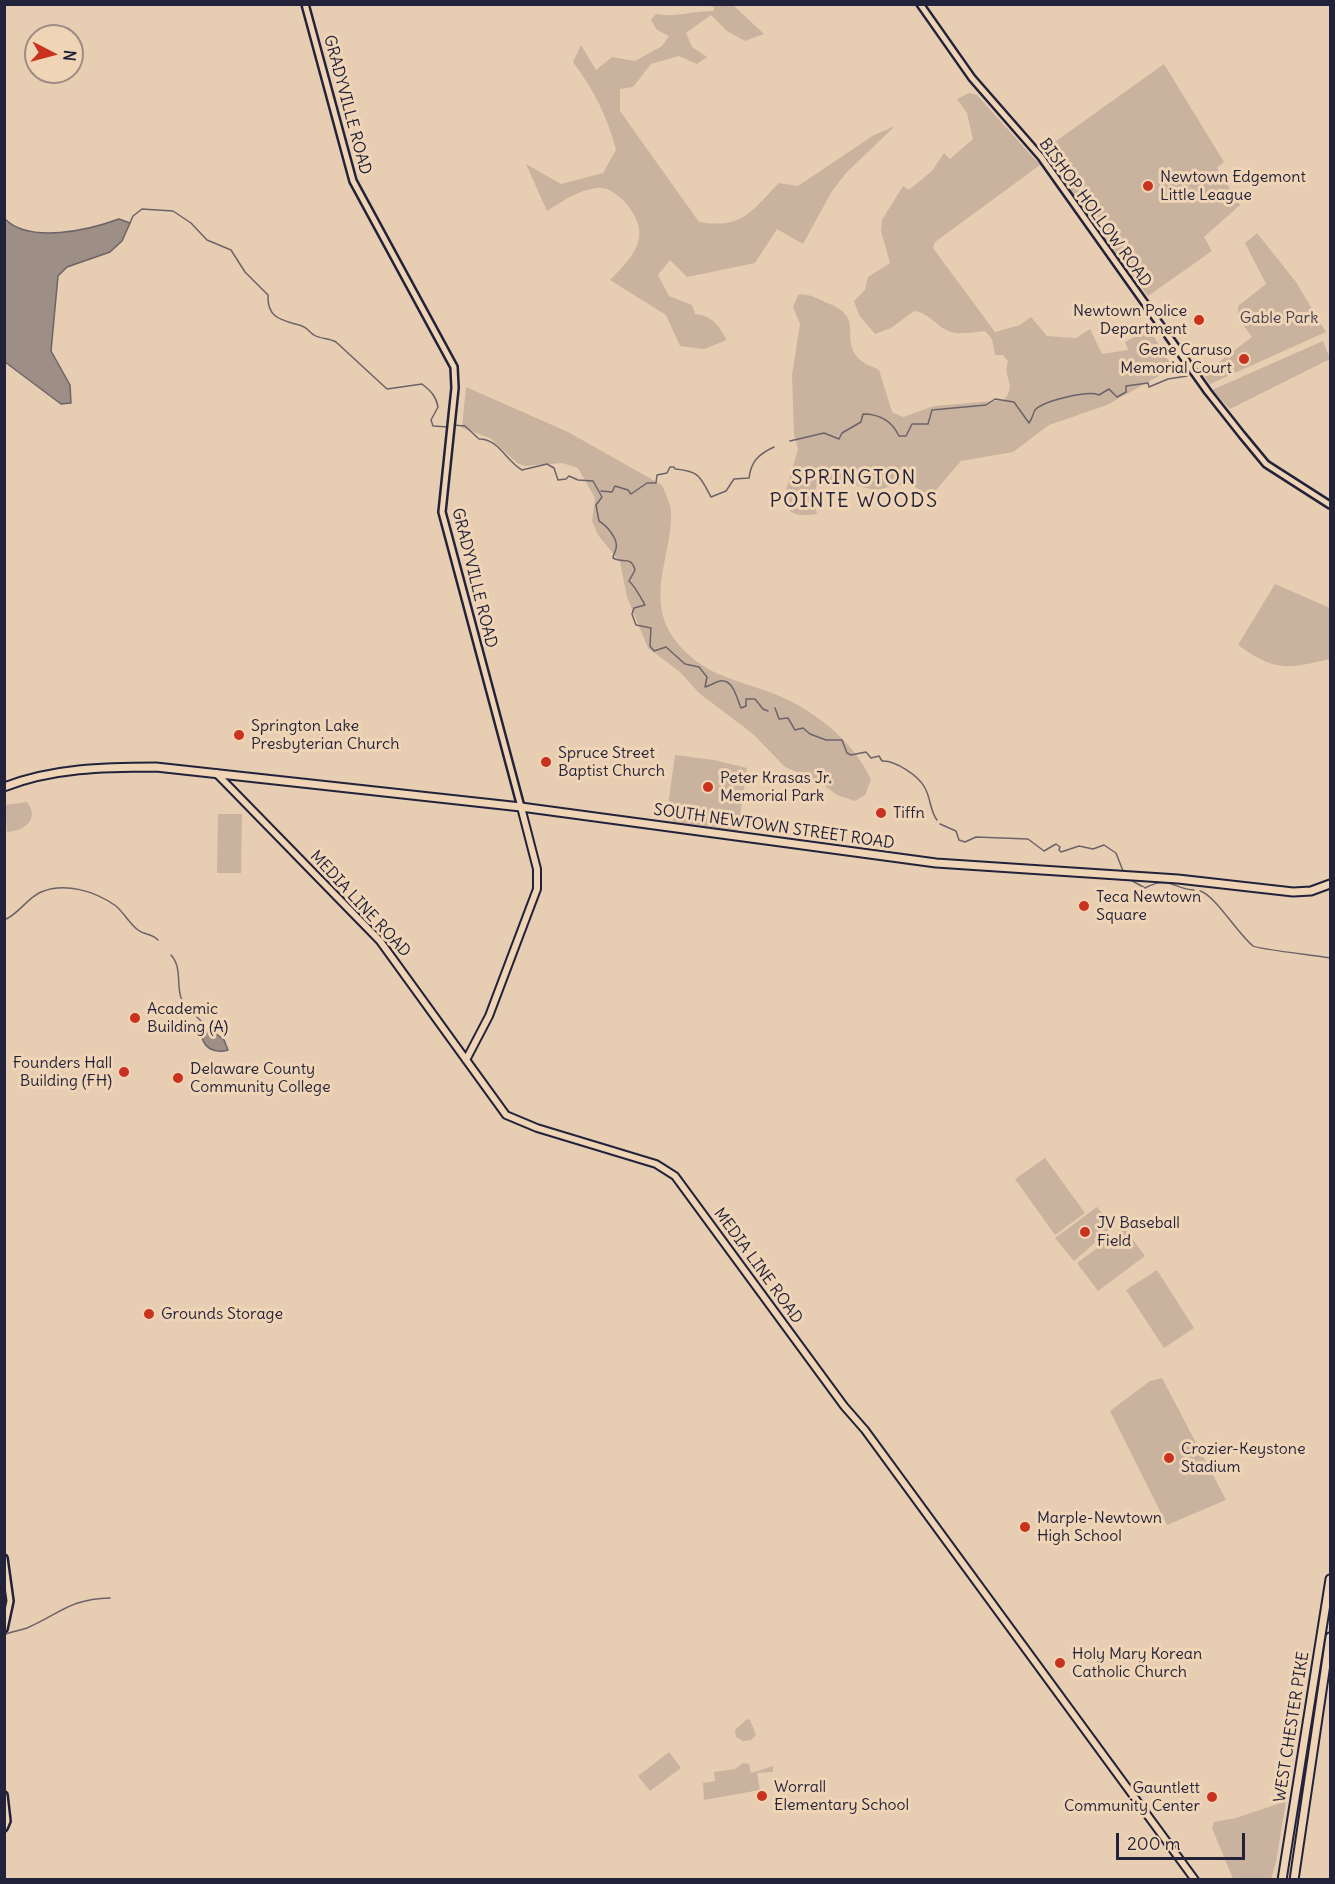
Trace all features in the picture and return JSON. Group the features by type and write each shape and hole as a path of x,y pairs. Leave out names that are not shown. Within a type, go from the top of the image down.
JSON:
{"main road":[{"name":"SOUTH NEWTOWN STREET ROAD","path":"4,787 51,773 156,767 521,807 936,863 1178,879 1293,892 1311,891 1330,884"},
{"name":"MEDIA LINE ROAD","path":"215,772 380,941 506,1115 537,1128 656,1164 675,1176 844,1406 865,1430 982,1587 1195,1880"},
{"name":"GRADYVILLE ROAD","path":"466,1060 489,1016 537,889 537,869 521,807"},
{"name":"WEST CHESTER PIKE","path":"1282,1880 1330,1579"},
{"name":"WEST CHESTER PIKE","path":"1294,1880 1330,1637"}],"street":[{"name":"GRADYVILLE ROAD","path":"305,4 353,181 454,367 455,388 442,512 521,807"},
{"name":"BISHOP HOLLOW ROAD","path":"920,4 972,78 1041,158 1242,435 1266,464 1330,505"},
{"path":"4,1558 9,1601 4,1629"},
{"path":"4,1795 7,1821 4,1828"}],"green space":[{"path":"706,5 733,5 764,34 745,41 727,31 711,15 686,33 692,47 707,57 697,64 679,56 651,64 633,87 620,89 620,111 699,222 726,223 745,216 779,183 798,186 874,135 895,126 847,172 832,191 803,244 777,229 755,263 687,277 670,260 658,275 669,296 692,305 695,314 711,319 727,340 704,349 680,346 666,315 610,280 634,253 638,244 638,224 625,202 608,190 597,188 577,194 547,211 526,164 561,184 603,173 616,150 599,104 573,62 581,45 596,70 612,57 635,61 662,46 669,36 657,30 651,20 656,14 714,11 714,7"},
{"name":"Newtown Edgemont Little League","path":"1164,64 1224,162 1217,168 1240,205 1204,237 1212,251 1148,296 1042,151"},
{"path":"969,93 977,95 1040,165 935,242 933,248 995,332 1020,325 1031,317 1047,336 1076,338 1090,329 1102,354 1128,350 1125,342 1149,329 1173,368 1107,405 1049,425 1013,452 961,461 931,496 909,485 871,489 829,480 821,482 816,488 814,498 817,514 793,513 783,501 798,449 794,435 792,375 800,324 793,307 798,295 815,298 838,308 845,314 849,320 853,349 860,360 879,370 892,412 903,417 934,406 1004,400 1008,394 1010,385 1007,373 1008,361 1003,355 995,355 992,339 985,331 950,332 926,315 914,311 891,328 875,334 859,315 854,301 865,290 868,277 890,263 881,231 882,220 903,186 909,190 932,171 944,153 950,159 973,139 967,113 957,99"},
{"name":"Gable Park","path":"1257,233 1296,282 1326,332 1210,384 1203,374 1252,337 1238,318 1238,306 1266,284 1245,243"},
{"path":"1323,341 1330,359 1230,409 1212,390"},
{"path":"466,387 568,432 662,485 671,511 662,576 662,608 666,624 675,640 685,652 707,668 730,679 784,698 829,726 854,751 871,780 865,795 855,801 837,795 817,780 785,767 753,734 699,693 680,672 648,648 627,597 620,562 598,535 592,521 595,498 578,468 562,463 525,466 517,463 490,438 462,428"},
{"path":"1275,584 1330,608 1330,659 1302,665 1282,666 1262,660 1238,645"},
{"name":"Peter Krasas Jr. Memorial Park","path":"675,755 714,760 747,768 738,831 673,822 675,807 668,805"},
{"path":"27,802 32,814 29,823 25,827 7,832 5,805"},
{"path":"218,814 242,814 241,873 217,873"},
{"path":"1045,1158 1085,1213 1055,1235 1015,1179"},
{"name":"JV Baseball Field","path":"1097,1207 1113,1227 1074,1261 1055,1238"},
{"path":"1124,1228 1145,1256 1098,1291 1077,1263"},
{"path":"1157,1270 1194,1328 1164,1348 1126,1290"},
{"name":"Crozier-Keystone Stadium","path":"1162,1378 1226,1500 1167,1525 1110,1411 1150,1381"},
{"path":"747,1719 750,1720 756,1735 751,1740 743,1741 736,1737 735,1730"},
{"path":"669,1752 681,1768 650,1791 638,1776"},
{"path":"743,1763 749,1764 751,1773 773,1766 773,1772 757,1773 760,1790 704,1800 703,1783 715,1781 714,1772 735,1769"},
{"path":"1286,1801 1271,1879 1233,1879 1212,1828 1214,1822 1236,1818"}],"shaded area":[{"path":"5,219 16,227 44,233 76,230 119,219 130,223 122,241 110,252 67,267 58,276 51,351 70,385 71,403 61,404 5,362"},
{"path":"210,1029 224,1040 228,1050 218,1051 206,1046 202,1032"}],"waterway":[{"path":"130,223 133,216 142,209 173,211 191,223 207,240 231,250 245,272 268,295 268,303 273,314 304,327 316,336 336,342 387,389 422,384 433,394 437,403 438,407 431,420 433,426 448,427"},
{"path":"790,441 824,433 839,439 842,433 861,422 863,414 885,419 899,436 906,436 912,424 928,424 932,410 986,405 995,399 1014,402 1029,423 1035,410 1056,400 1076,395 1099,395 1109,389 1117,397 1126,392 1126,386 1148,383 1149,387 1168,379 1187,376"},
{"path":"452,425 465,426 479,439 497,446 522,470 547,464 554,468 558,480 569,476 578,480 593,481 602,497 596,505 599,521 616,541 613,558 629,561 635,570 629,581 645,605 634,608 632,614 636,625 651,628 650,646 654,651 666,647 685,664 699,667 707,677 705,687 720,681 729,683 741,708 746,706 746,699 755,699 763,709 768,711"},
{"path":"601,491 612,492 615,486 628,490 631,494 647,483 656,483 657,475 667,473 670,467 674,467 698,476 711,497 726,491 734,479 749,478 757,459 774,447"},
{"path":"775,708 779,719 788,718 795,730 803,728 810,734 826,740 842,740 847,753 851,755 866,752 871,758 879,756 882,761 893,763 906,770 922,783 937,820"},
{"path":"940,824 956,831 959,840 965,842 976,837 1028,839 1044,851 1056,844 1060,847 1061,852 1079,846 1093,849 1104,845 1116,853 1123,871"},
{"path":"1129,879 1145,888 1153,884 1166,883 1194,890"},
{"path":"4,920 41,892 70,888 89,892 108,901 116,906 138,930 158,940"},
{"path":"1200,891 1212,899 1253,946 1330,958"},
{"path":"171,955 177,968 179,989 183,1003 188,1009 187,1013 192,1012 209,1029"},
{"path":"4,1635 27,1628 75,1604 110,1598"}],"place":[{"name":"Newtown Edgemont Little League","path":"1148,186"},
{"name":"Newtown Police Department","path":"1199,320"},
{"name":"Gene Caruso Memorial Court","path":"1244,359"},
{"name":"Springton Lake Presbyterian Church","path":"239,735"},
{"name":"Spruce Street Baptist Church","path":"546,762"},
{"name":"Peter Krasas Jr. Memorial Park","path":"708,787"},
{"name":"Tiffn","path":"881,813"},
{"name":"Teca Newtown Square","path":"1084,906"},
{"name":"Academic Building (A)","path":"135,1018"},
{"name":"Founders Hall Building (FH)","path":"124,1072"},
{"name":"Delaware County Community College","path":"178,1078"},
{"name":"JV Baseball Field","path":"1085,1232"},
{"name":"Grounds Storage","path":"149,1314"},
{"name":"Crozier-Keystone Stadium","path":"1169,1458"},
{"name":"Marple-Newtown High School","path":"1025,1527"},
{"name":"Holy Mary Korean Catholic Church","path":"1060,1663"},
{"name":"Worrall Elementary School","path":"762,1796"},
{"name":"Gauntlett Community Center","path":"1212,1797"}],"district":[{"name":"SPRINGTON POINTE WOODS","path":"854,490"}]}
